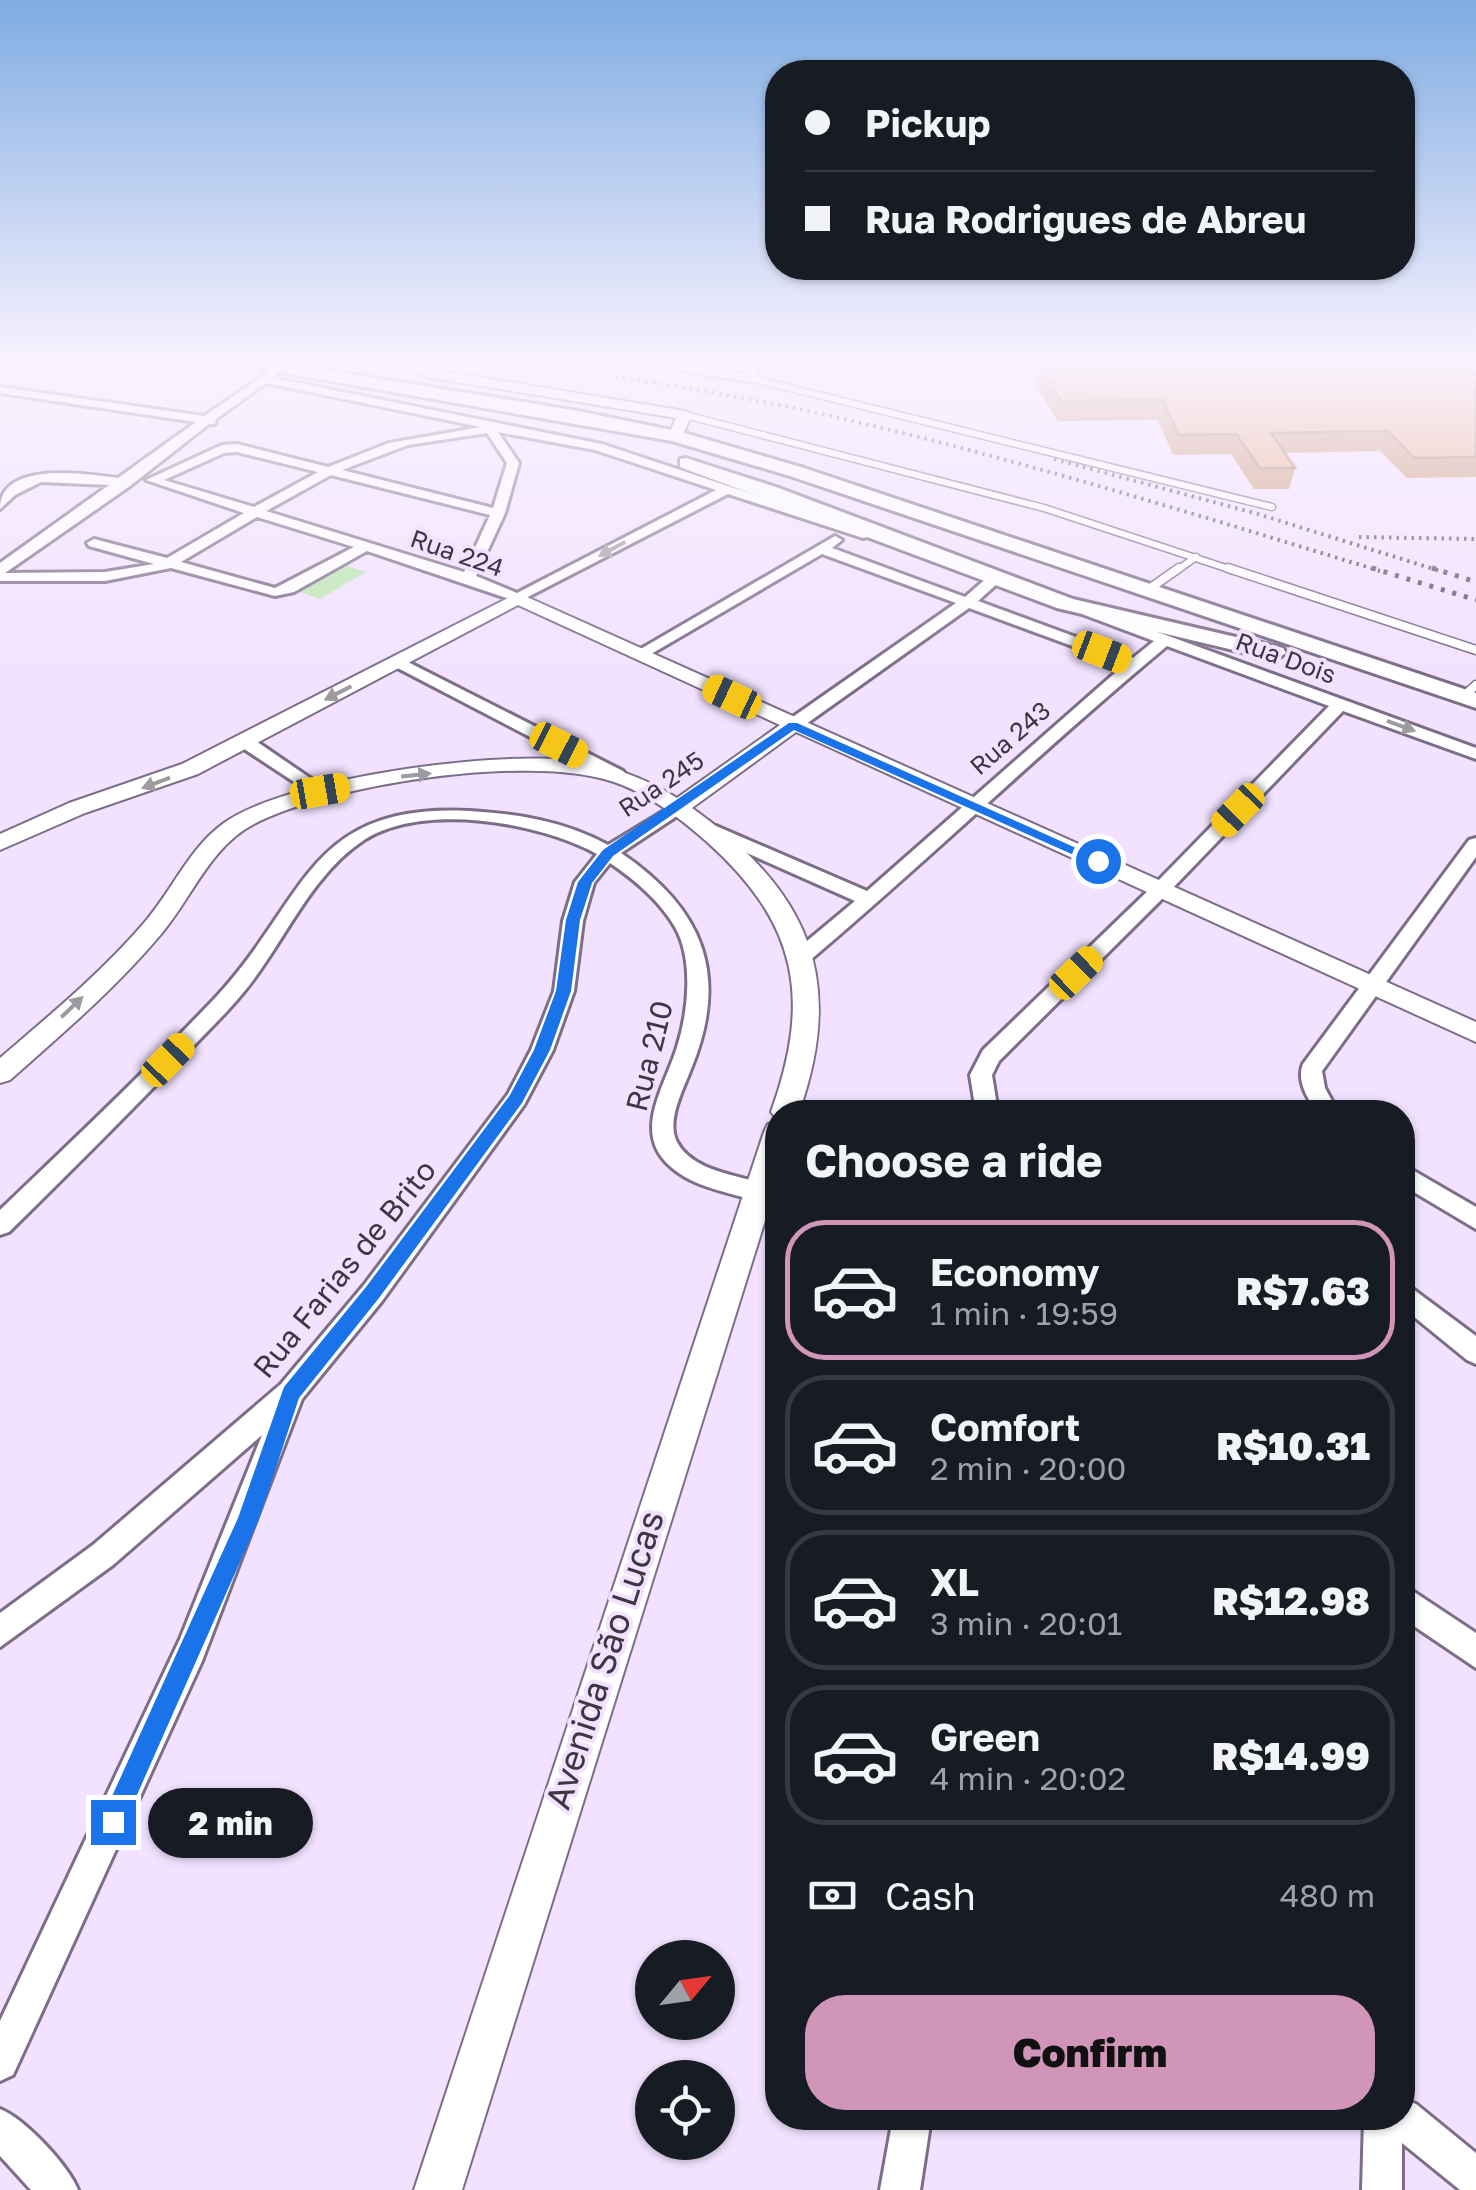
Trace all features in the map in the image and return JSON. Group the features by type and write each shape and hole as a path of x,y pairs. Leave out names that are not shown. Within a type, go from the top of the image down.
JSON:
{"main road":[{"path":"698,466 824,512"},
{"path":"713,466 896,543 994,579 1116,619 1149,622"},
{"path":"799,466 986,535 1472,694"},
{"path":"986,535 1002,558 994,579"},
{"path":"1065,561 1048,570 1043,577 1047,585 1116,613 1370,681 1476,718"},
{"path":"1149,589 1138,598 1151,615 1204,634"}],"street":[{"path":"147,466 11,553 0,574 82,579 166,565 343,466"},
{"path":"159,466 174,470 183,466"},
{"path":"306,466 498,514"},
{"path":"468,578 498,514 511,466"},
{"path":"661,466 896,543"},
{"name":"Rua 224","path":"174,470 152,480 468,578 518,598"},
{"path":"0,505 17,488 51,478 125,483"},
{"path":"0,844 77,808 190,770 729,488"},
{"path":"640,654 850,530"},
{"path":"94,543 274,592 290,589 364,546"},
{"path":"822,549 1135,664"},
{"path":"793,726 969,602 994,579"},
{"path":"518,598 1476,1033"},
{"name":"Rua Dois","path":"1079,608 1476,754"},
{"name":"Rua 243","path":"802,956 871,900 972,804 1164,641"},
{"path":"398,662 617,775 710,830 871,900"},
{"path":"985,1100 981,1075 992,1056 1162,889 1340,704"},
{"name":"Rua 245","path":"608,853 793,726"},
{"path":"244,741 320,791"},
{"path":"530,767 559,745"},
{"path":"0,1073 152,929 216,842 241,821 320,791 399,777 530,767 617,775"},
{"path":"0,1226 238,986 336,854 360,834 394,822 434,816 522,820 562,831 608,853"},
{"path":"710,830 770,895 802,956 808,1010 789,1100"},
{"path":"1320,1100 1311,1070 1476,844"},
{"name":"Rua Farias de Brito","path":"0,1632 103,1555 290,1393 485,1145 534,1066 564,991 573,920 585,882 608,853"},
{"name":"Rua 210","path":"608,853 650,884 686,926 698,980 690,1042 662,1122 663,1138 674,1157 688,1169 756,1191"},
{"name":"Avenida São Lucas","path":"438,2190 765,1167"},
{"path":"1415,1181 1476,1219"},
{"path":"1415,1303 1476,1352"},
{"path":"0,2062 169,1702 248,1519 290,1393"},
{"path":"1415,1609 1476,1652"},
{"path":"0,2128 58,2190"},
{"path":"1415,2129 1476,2178"},
{"path":"900,2190 910,2130"},
{"path":"1382,2190 1383,2130"}],"lane":[{"path":"869,466 1008,498 1476,650"},
{"path":"1118,466 1272,506"},
{"path":"1149,589 1196,557"}],"green space":[{"path":"341,564 366,572 320,599 294,590"}],"building":[{"path":"1259,466 1295,468 1260,468"}],"railway":[{"path":"1026,466 1380,571"},
{"path":"1081,466 1258,514 1440,571"},
{"path":"1359,537 1476,539"},
{"path":"1372,568 1476,600"},
{"path":"1432,568 1476,582"}],"route":[{"path":"113,1822 248,1519 290,1393 372,1293 516,1099 542,1050 564,991 573,920 585,882 608,853 793,726 1098,861"}]}
